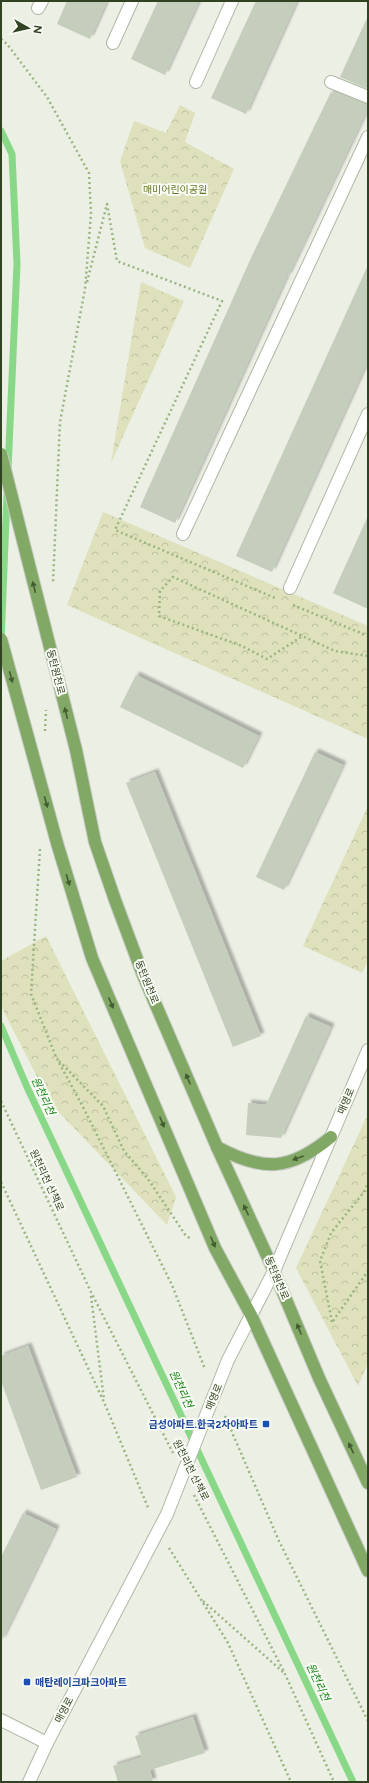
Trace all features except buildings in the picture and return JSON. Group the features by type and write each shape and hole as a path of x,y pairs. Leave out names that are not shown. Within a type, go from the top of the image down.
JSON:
{"main road":[{"name":"동탄원천로","path":"1,454 76,750 95,842 115,900 143,975 217,1147 274,1271 319,1378 368,1484"},
{"path":"1,639 57,843 92,958 215,1248 251,1315 368,1571"},
{"path":"217,1147 237,1158 251,1162 282,1164 313,1152 331,1138"}],"street":[{"path":"113,43 132,1"},
{"path":"196,82 232,1"},
{"path":"331,82 368,97"},
{"path":"184,534 368,137"},
{"path":"290,588 368,414"},
{"name":"매영로","path":"29,1782 47,1743 167,1514 228,1360 274,1271 368,1050"},
{"path":"1,1720 47,1743"}],"path":[{"path":"85,289 107,204 117,261 222,301 115,530 281,600"},
{"path":"301,637 267,659 242,646 158,616 160,591 172,578 335,651 368,656"},
{"path":"289,603 368,636"},
{"path":"56,1057 103,1106 124,1151 148,1179 186,1236 215,1248"},
{"name":"원천리천 산책로","path":"1,1101 91,1292 174,1455"},
{"path":"1,1182 104,1402 158,1531 228,1643 292,1782"},
{"path":"364,1192 368,1183"},
{"path":"368,1189 331,1233 320,1261 332,1322 368,1271"},
{"path":"91,1292 104,1402"},
{"path":"200,1359 207,1374"},
{"path":"222,1410 279,1541 368,1720"},
{"name":"원천리천 산책로","path":"192,1490 285,1674 334,1782"},
{"path":"200,1598 285,1674"}],"green space":[{"name":"매미어린이공원","path":"180,105 195,113 185,142 234,169 190,268 145,248 120,161 134,121 166,133"},
{"path":"141,282 184,301 111,463"},
{"path":"103,512 368,626 368,739 67,605"},
{"path":"368,806 368,961 362,973 303,946"},
{"path":"46,936 176,1197 167,1225 51,1104 1,1006 1,961"},
{"path":"368,1114 368,1363 358,1386 296,1268"}],"waterway":[{"name":"원천리천","path":"1,131 12,154 17,264 8,470"},
{"name":"원천리천","path":"1,642 7,494"},
{"name":"원천리천","path":"1,1026 27,1087 353,1782"}],"place":[{"name":"금성아파트.한국2차아파트","path":"266,1424"},
{"name":"매탄레이크파크아파트","path":"27,1682"}]}
